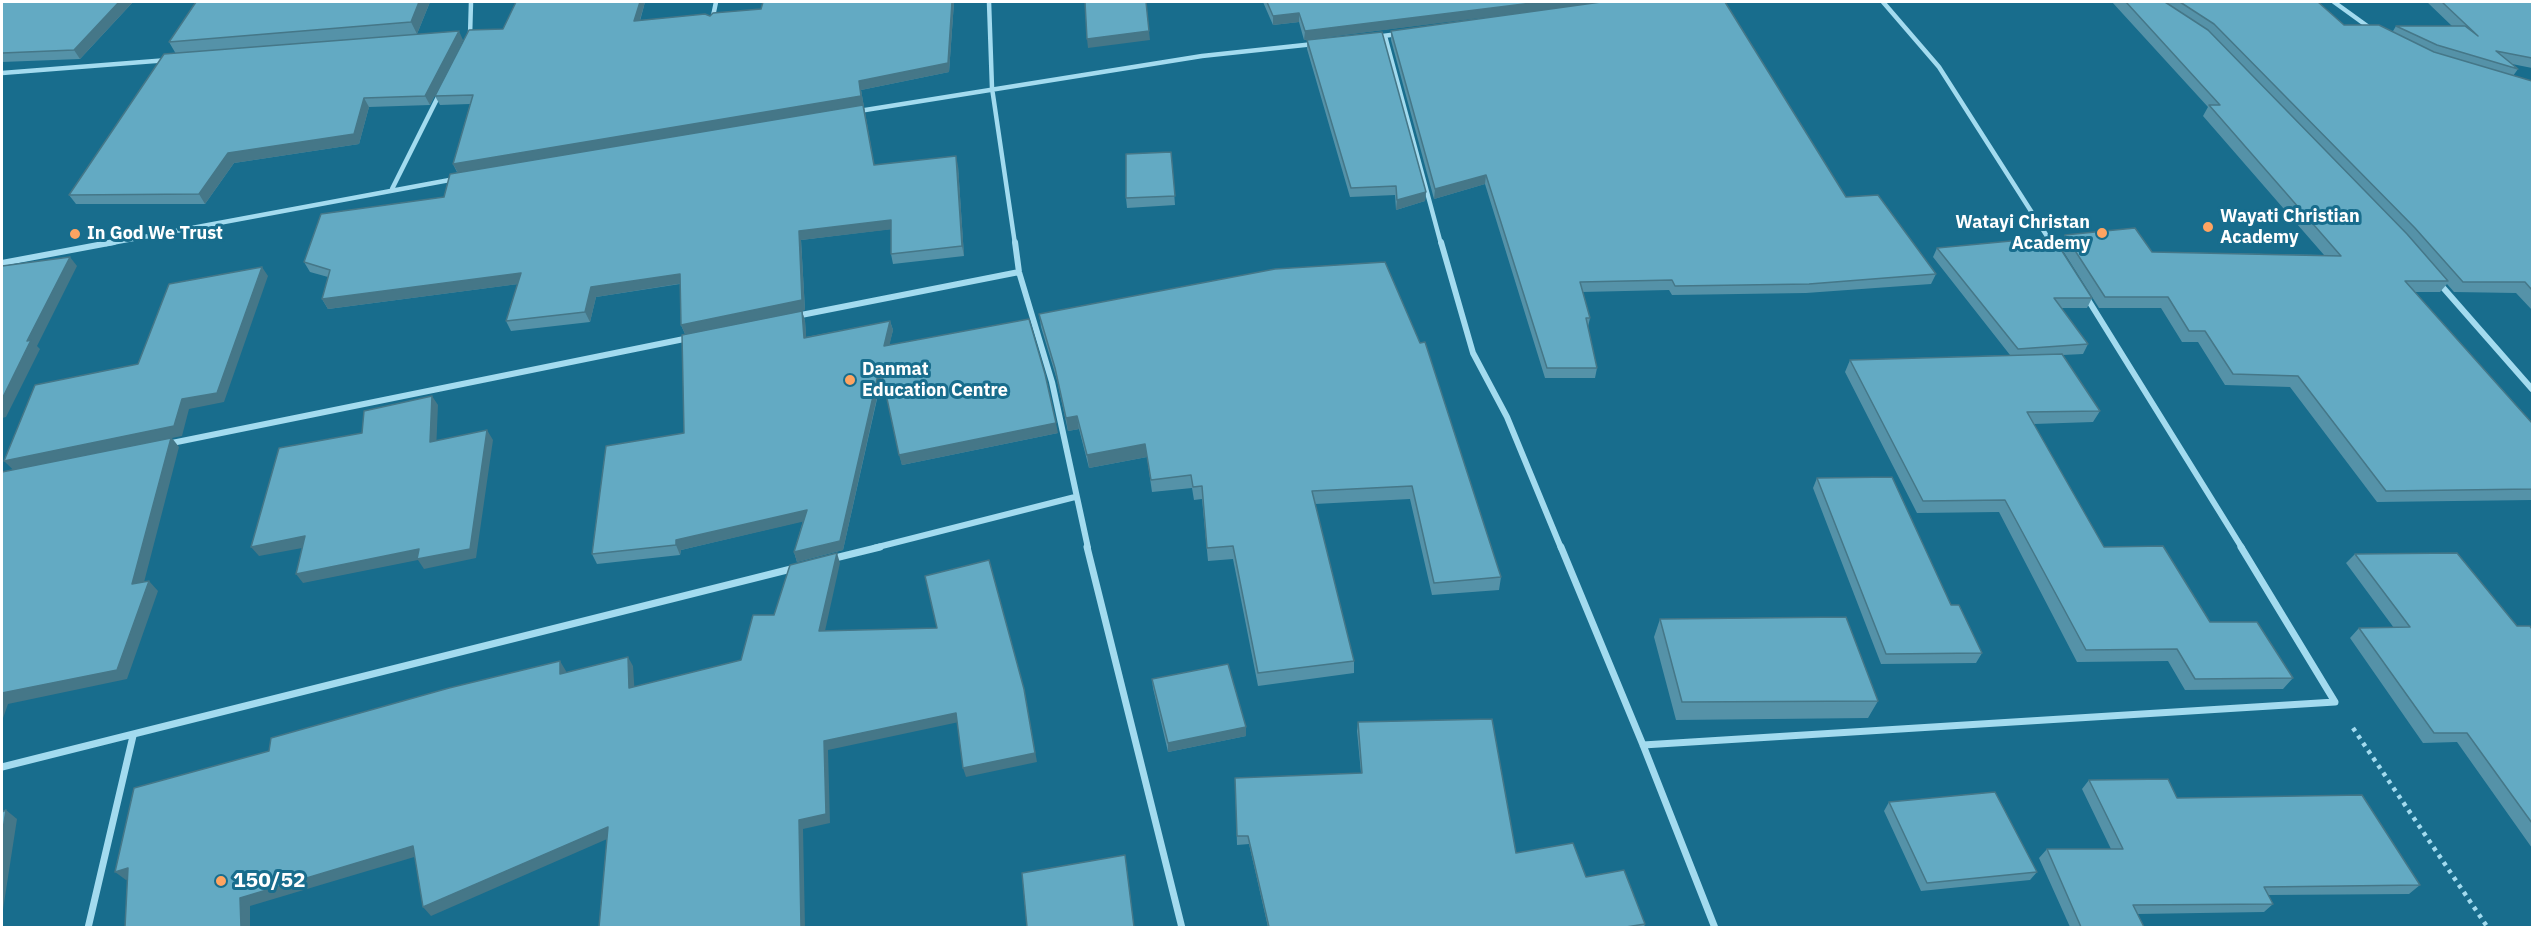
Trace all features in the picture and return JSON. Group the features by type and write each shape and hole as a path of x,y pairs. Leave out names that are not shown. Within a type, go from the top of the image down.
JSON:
{"street":[{"path":"465,44 471,34 471,2"},
{"path":"712,21 716,2"},
{"path":"989,2 992,88 1019,272 1052,382 1075,497 1182,927"},
{"path":"1883,2 1939,67 2059,255"},
{"path":"2334,2 2374,30"},
{"path":"1373,37 1408,33"},
{"path":"459,35 471,34"},
{"path":"1385,36 1473,354 1507,417 1715,927"},
{"path":"849,112 1202,57 1316,44"},
{"path":"2,73 173,59"},
{"path":"393,189 445,84"},
{"path":"2,263 147,238 463,177"},
{"path":"786,318 1019,272"},
{"path":"2433,277 2532,388"},
{"path":"1643,746 2335,702 2166,422 2084,294"},
{"path":"154,446 692,337"},
{"path":"820,562 1075,497"},
{"path":"2,767 808,565"},
{"path":"88,927 133,736"}],"path":[{"path":"2335,702 2488,927"}],"building":[{"path":"2,2 119,2 74,50 2,53"},
{"path":"196,2 419,2 411,22 169,42"},
{"path":"516,2 640,2 634,21 705,14 710,16 713,13 761,9 763,2 952,2 948,63 859,81 861,96 453,164 473,95 435,96 469,30 503,29"},
{"path":"1085,2 1146,2 1149,31 1087,39"},
{"path":"1267,2 1540,2 1305,31 1299,13 1273,16"},
{"path":"1601,2 1725,2 1846,197 1878,195 1936,274 1809,284 1675,286 1672,280 1580,282 1590,318 1586,318 1597,368 1547,368 1486,175 1435,189 1391,31"},
{"path":"2126,2 2165,2 2208,30 2407,234 2448,281 2405,281 2532,423 2532,489 2386,491 2298,376 2233,374 2205,331 2189,331 2168,297 2105,297 2065,235 2135,228 2152,252 2341,256 2209,105 2220,105"},
{"path":"2180,2 2318,2 2344,25 2379,25 2434,52 2532,81 2532,290 2525,282 2463,282 2415,228 2214,24"},
{"path":"2442,2 2532,2 2532,58 2496,51 2518,69 2437,45 2396,26 2465,26 2478,36"},
{"path":"459,31 425,96 364,98 354,134 228,153 199,194 69,195 164,54"},
{"path":"1382,32 1426,192 1397,200 1396,186 1351,188 1307,40"},
{"path":"863,105 874,165 956,156 962,246 891,254 891,220 799,231 802,300 681,325 680,274 591,287 585,312 506,321 521,273 322,299 330,270 304,262 321,214 444,197 450,174"},
{"path":"1171,152 1175,196 1126,198 1126,154"},
{"path":"2053,237 2092,298 2054,298 2088,344 2018,349 1937,248"},
{"path":"70,257 27,341 31,340 2,399 2,266"},
{"path":"1385,262 1420,343 1425,342 1501,577 1434,583 1412,486 1312,491 1354,661 1258,673 1233,546 1207,548 1202,486 1193,487 1191,475 1151,480 1145,444 1087,455 1077,416 1066,418 1055,368 1039,314 1275,269"},
{"path":"262,267 217,393 182,399 174,426 4,461 35,385 138,364 169,284"},
{"path":"802,311 804,338 890,321 884,346 1029,319 1056,423 899,455 880,366 840,541 794,552 807,510 676,540 676,545 592,554 606,446 684,433 682,335"},
{"path":"2062,354 2100,411 2027,412 2104,547 2163,546 2210,622 2257,622 2293,678 2195,679 2177,649 2086,650 2005,500 1923,501 1850,360"},
{"path":"432,396 430,442 487,430 470,549 417,559 419,549 296,574 305,536 251,547 279,448 362,433 364,411"},
{"path":"171,438 132,584 149,581 117,670 2,693 2,472"},
{"path":"1892,477 1951,605 1959,605 1982,653 1886,654 1817,478"},
{"path":"837,553 819,631 937,628 925,576 989,560 1024,689 1035,753 963,768 956,713 824,741 826,814 799,820 801,927 599,927 608,827 423,907 413,846 240,898 241,927 125,927 128,868 115,872 134,788 269,751 271,738 449,688 560,661 560,674 628,657 629,688 741,660 753,615 774,615 790,565"},
{"path":"2457,553 2517,626 2530,626 2532,629 2532,823 2467,733 2434,733 2359,628 2410,627 2355,554"},
{"path":"1846,617 1878,701 1682,702 1660,619"},
{"path":"1228,664 1246,727 1168,743 1152,679"},
{"path":"1492,719 1516,853 1573,843 1586,877 1624,870 1645,924 1626,927 1269,927 1248,836 1237,836 1235,778 1362,773 1358,722"},
{"path":"2168,779 2177,798 2362,795 2420,885 2264,887 2273,904 2133,905 2144,927 2081,927 2047,849 2123,849 2089,780"},
{"path":"1995,792 2037,872 1927,883 1889,802"},
{"path":"6,810 2,836 2,812"},
{"path":"1125,855 1134,927 1027,927 1022,873"}],"place":[{"name":"Wayati Christian Academy","path":"2208,227"},
{"name":"Watayi Christan Academy","path":"2102,233"},
{"name":"In God We Trust","path":"75,234"},
{"name":"Danmat Education Centre","path":"850,380"},
{"name":"150/52","path":"221,881"}]}
